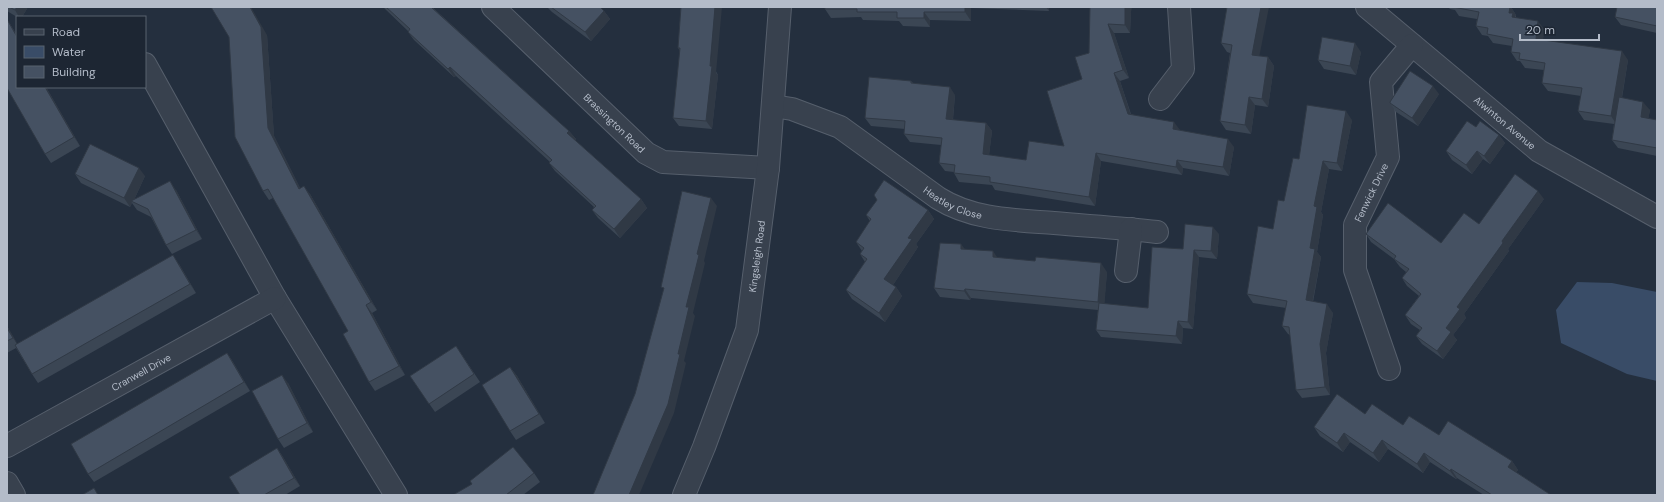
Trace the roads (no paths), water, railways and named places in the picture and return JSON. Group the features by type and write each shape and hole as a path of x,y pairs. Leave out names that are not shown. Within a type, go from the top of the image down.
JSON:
{"street":[{"name":"Brassington Road","path":"493,7 646,153 663,162 768,168"},
{"name":"Kingsleigh Road","path":"684,495 704,447 747,330 768,168 780,7"},
{"path":"1160,99 1183,69 1179,7"},
{"name":"Alwinton Avenue","path":"1367,7 1539,151 1657,217"},
{"name":"Fenwick Drive","path":"1389,369 1355,270 1355,225 1388,157 1381,82 1412,45"},
{"path":"146,66 276,298 396,495"},
{"name":"Heatley Close","path":"773,106 792,109 840,127 946,204 969,212 996,218 1157,232"},
{"path":"1126,271 1131,229"},
{"name":"Cranwell Drive","path":"7,446 276,298"},
{"path":"7,484 14,495"}],"water":[{"path":"1577,282 1612,283 1657,292 1657,381 1627,374 1561,343 1556,310"}]}
